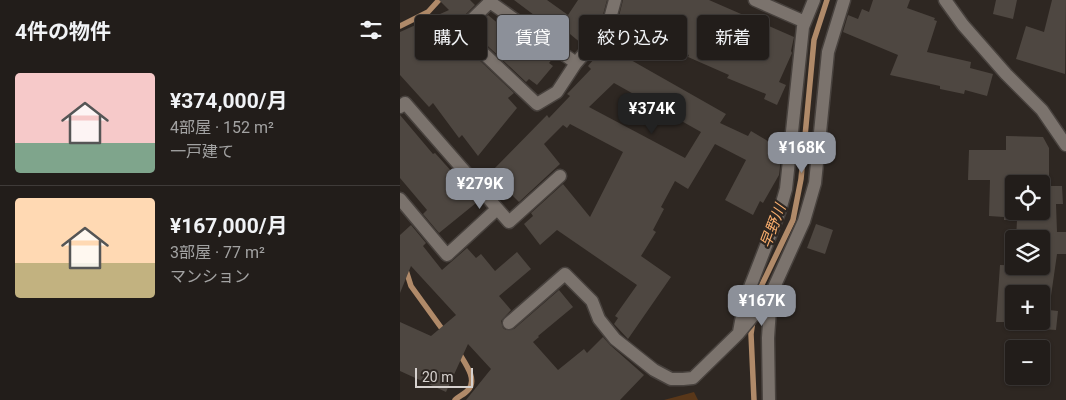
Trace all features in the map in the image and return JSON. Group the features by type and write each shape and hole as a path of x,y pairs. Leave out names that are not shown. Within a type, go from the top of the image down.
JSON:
{"street":[{"path":"576,63 490,2 460,31 537,104 557,92 576,63 608,26 616,0"},
{"path":"755,0 805,22"},
{"path":"740,331 745,300 780,210 786,189 805,22 814,0"},
{"path":"509,323 564,274 592,302 599,319 615,338 654,370 670,379 694,378 762,307 771,294 804,221 814,183 828,52 844,0"},
{"path":"945,0 963,25 1006,74 1042,110 1066,145"},
{"path":"400,107 405,104 509,222 560,176"},
{"path":"400,199 447,254 497,208"},
{"path":"769,400 768,338 771,294"}],"shaded area":[{"path":"694,392 698,400 664,400"}],"building":[{"path":"439,0 470,0 475,5 465,15 438,15 449,10"},
{"path":"514,0 547,0 568,15 534,15"},
{"path":"578,0 607,0 603,15 579,15 579,42 570,34 569,35 568,15"},
{"path":"623,0 709,0 743,15 697,15 697,60 769,60 769,26 794,37 792,53 779,82 786,85 777,105 764,99 766,94 727,78 729,75 688,57 689,55 687,54 687,15 619,15"},
{"path":"873,0 910,0 907,8 935,18 934,20 937,21 927,52 971,62 970,68 993,74 987,96 965,90 964,94 940,89 940,86 890,75 898,55 843,32 848,15 858,19 862,9 869,12"},
{"path":"996,0 1017,0 1013,19 993,14"},
{"path":"1052,0 1066,0 1065,74 1016,59 1026,26 1044,32"},
{"path":"487,16 497,23 497,55 487,45"},
{"path":"415,25 415,60 479,60 514,93 508,98 517,108 478,156 462,135 459,138 433,103 429,107 400,75 400,32"},
{"path":"503,60 552,60 549,63 553,66 537,85 529,79 526,82"},
{"path":"593,60 631,60 726,114 720,123 748,136 751,131 776,146 772,153 781,158 779,175 763,203 760,201 753,215 725,200 746,160 715,144 688,189 675,181 661,207 664,209 653,230 656,232 641,256 671,277 628,339 614,324 618,318 615,316 637,285 557,230 540,245 524,224 533,216 531,213 563,184 590,217 623,152 570,124 567,128 563,125 544,144 560,164 519,202 509,192 506,195 491,178 491,172 547,115 549,118 570,96 567,94 591,69 588,66","holes":["614,83 701,132 685,158 589,107"]},
{"path":"400,115 433,154 435,153 453,173 476,203 439,233 423,214 427,210 400,178"},
{"path":"1006,136 1043,137 1049,148 1049,175 1005,175 1005,220 1004,217 989,216 990,180 968,180 969,150 1006,150"},
{"path":"1050,186 1062,186 1063,204 1056,204 1057,232 1066,232 1066,254 1057,254 1050,303 1050,285 1005,285 1005,322 996,322 1000,265 1005,265 1005,275 1050,275 1050,230 1016,230 1017,220 1050,220"},
{"path":"816,224 833,230 825,254 807,248"},
{"path":"411,225 426,243 423,246 442,270 467,248 476,258 481,254 495,271 517,252 531,269 499,296 511,310 501,321 503,328 506,330 514,329 559,290 573,307 533,342 558,370 584,349 587,353 603,337 644,375 620,400 466,400 491,369 468,344 446,392 400,371 400,322 431,336 456,315 411,266 400,293 400,235"},
{"path":"1050,310 1058,311 1056,330 1050,330"}],"waterway":[{"path":"400,26 428,12 439,0"},
{"name":"早野川","path":"754,311 756,297 793,220 801,179 814,40 827,0"},
{"path":"400,262 405,267 411,286 445,333"},
{"name":"早野川","path":"753,320 751,334 754,400"},
{"path":"455,400 467,391 472,381 470,372 459,353"}]}
